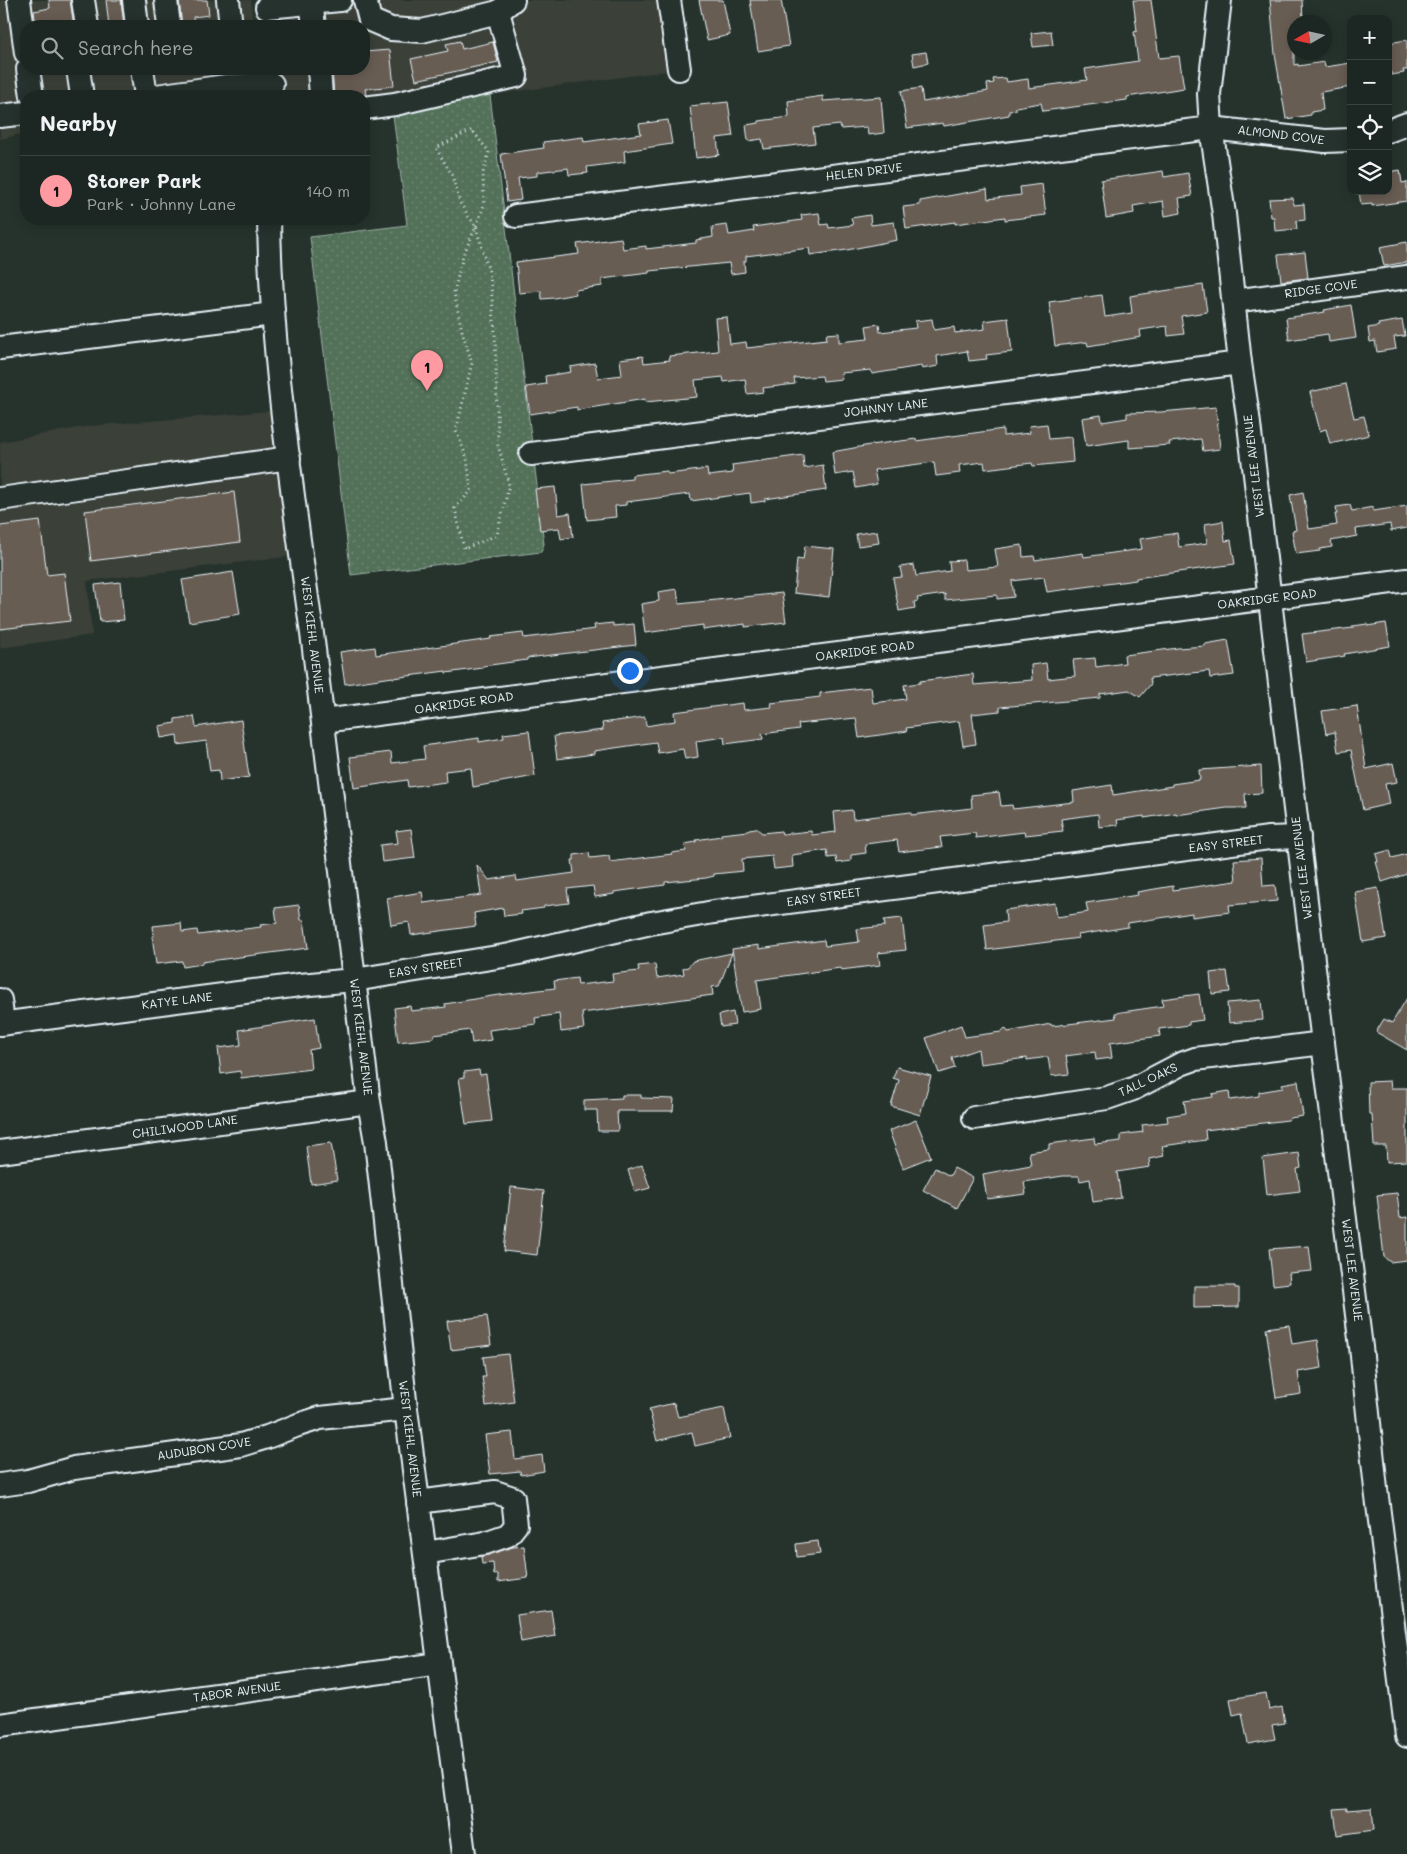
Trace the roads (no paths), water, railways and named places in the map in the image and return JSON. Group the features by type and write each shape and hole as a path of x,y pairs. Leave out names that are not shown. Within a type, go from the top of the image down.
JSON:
{"street":[{"path":"19,0 22,20"},
{"path":"83,0 87,20"},
{"path":"134,0 136,20"},
{"path":"166,0 168,20"},
{"path":"228,0 230,20"},
{"path":"267,11 311,1 340,0"},
{"path":"365,0 370,20 391,29 422,31 506,6 516,76 395,104 370,107"},
{"path":"669,0 679,69"},
{"name":"WEST LEE AVENUE","path":"1220,0 1209,94 1211,128 1224,214 1240,363 1248,416 1407,1736"},
{"path":"311,1 313,20"},
{"path":"29,75 31,90"},
{"path":"79,75 81,90"},
{"path":"143,75 145,90"},
{"path":"320,75 321,90"},
{"path":"198,90 272,83"},
{"path":"0,116 20,114"},
{"path":"1392,130 1407,124"},
{"name":"ALMOND COVE","path":"1211,128 1325,141 1347,140"},
{"name":"HELEN DRIVE","path":"516,216 1211,128"},
{"name":"WEST KIEHL AVENUE","path":"269,225 273,314 289,458 324,721 369,1102 376,1142 406,1409 464,1854"},
{"name":"RIDGE COVE","path":"1234,302 1407,277"},
{"path":"0,348 273,314"},
{"name":"JOHNNY LANE","path":"532,454 1240,363"},
{"path":"0,499 289,458"},
{"name":"OAKRIDGE ROAD","path":"324,721 1407,580"},
{"name":"EASY STREET","path":"354,980 510,955 651,923 714,912 1260,840 1299,837"},
{"name":"KATYE LANE","path":"2,1024 300,985 354,980"},
{"path":"0,1000 2,1024"},
{"name":"TALL OAKS","path":"974,1118 1107,1098 1133,1089 1181,1064 1195,1059 1323,1043"},
{"name":"CHILIWOOD LANE","path":"0,1152 369,1102"},
{"name":"AUDUBON COVE","path":"0,1486 28,1481 74,1468 241,1445 320,1418 406,1409"},
{"path":"418,1502 495,1492 513,1498 516,1525 508,1535 485,1543 425,1553"},
{"name":"TABOR AVENUE","path":"0,1725 439,1664"}],"place":[{"name":"Storer Park","path":"427,391"}]}
